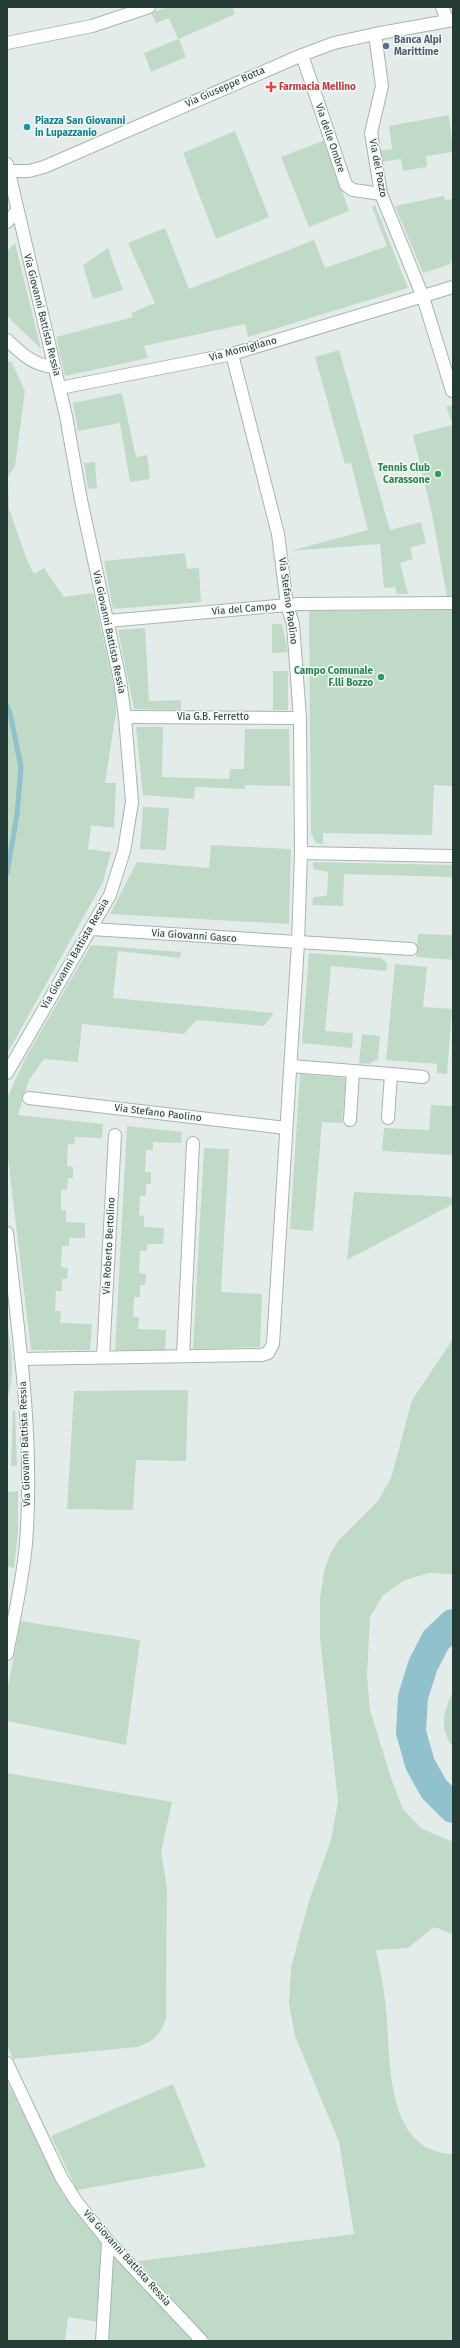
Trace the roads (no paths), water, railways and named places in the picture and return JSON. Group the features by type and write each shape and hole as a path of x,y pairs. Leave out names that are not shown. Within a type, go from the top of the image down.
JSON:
{"street":[{"path":"7,43 86,28 149,7"},
{"path":"442,7 450,20"},
{"name":"Via Giuseppe Botta","path":"8,167 29,171 44,167 302,55 334,43 450,20"},
{"name":"Via del Pozzo","path":"375,34 382,86 371,133 381,194 422,297"},
{"name":"Via delle Ombre","path":"302,55 346,185 353,190 381,194"},
{"name":"Via Giovanni Battista Ressia","path":"7,1073 114,885 128,836 132,802 125,717 108,621 81,500 60,388 17,211 8,167"},
{"path":"7,222 17,211"},
{"name":"Via Momigliano","path":"60,388 232,354 453,287"},
{"path":"422,297 452,391"},
{"path":"7,340 33,362 39,365 55,367"},
{"name":"Via Stefano Paolino","path":"183,1356 262,1354 270,1351 274,1340 298,944 301,853 300,718 293,624 287,605 278,534 232,354"},
{"name":"Via del Campo","path":"108,621 287,605 453,603"},
{"name":"Via G.B. Ferretto","path":"125,717 300,718"},
{"path":"301,853 453,856"},
{"name":"Via Giovanni Gasco","path":"90,929 298,944"},
{"path":"298,944 411,949"},
{"path":"291,1066 423,1077"},
{"path":"350,1120 353,1071"},
{"path":"388,1118 391,1074"},
{"name":"Via Stefano Paolino","path":"29,1098 286,1128"},
{"name":"Via Roberto Bertolino","path":"103,1358 115,1135"},
{"path":"21,1359 183,1356 193,1143"},
{"name":"Via Giovanni Battista Ressia","path":"7,1233 21,1359 28,1515 24,1561 7,1654"},
{"name":"Via Giovanni Battista Ressia","path":"7,2063 67,2188 108,2240 202,2341"},
{"path":"102,2341 108,2240"}],"waterway":[{"path":"7,706 10,713 21,767 17,815 7,873"},
{"path":"453,1624 436,1640 423,1665 413,1697 411,1732 420,1764 434,1789 453,1808"}],"place":[{"name":"Banca Alpi Marittime","path":"386,46"},
{"name":"Farmacia Mellino","path":"271,87"},
{"name":"Piazza San Giovanni in Lupazzanio","path":"27,127"},
{"name":"Tennis Club Carassone","path":"438,474"},
{"name":"Campo Comunale F.lli Bozzo","path":"381,677"}]}
